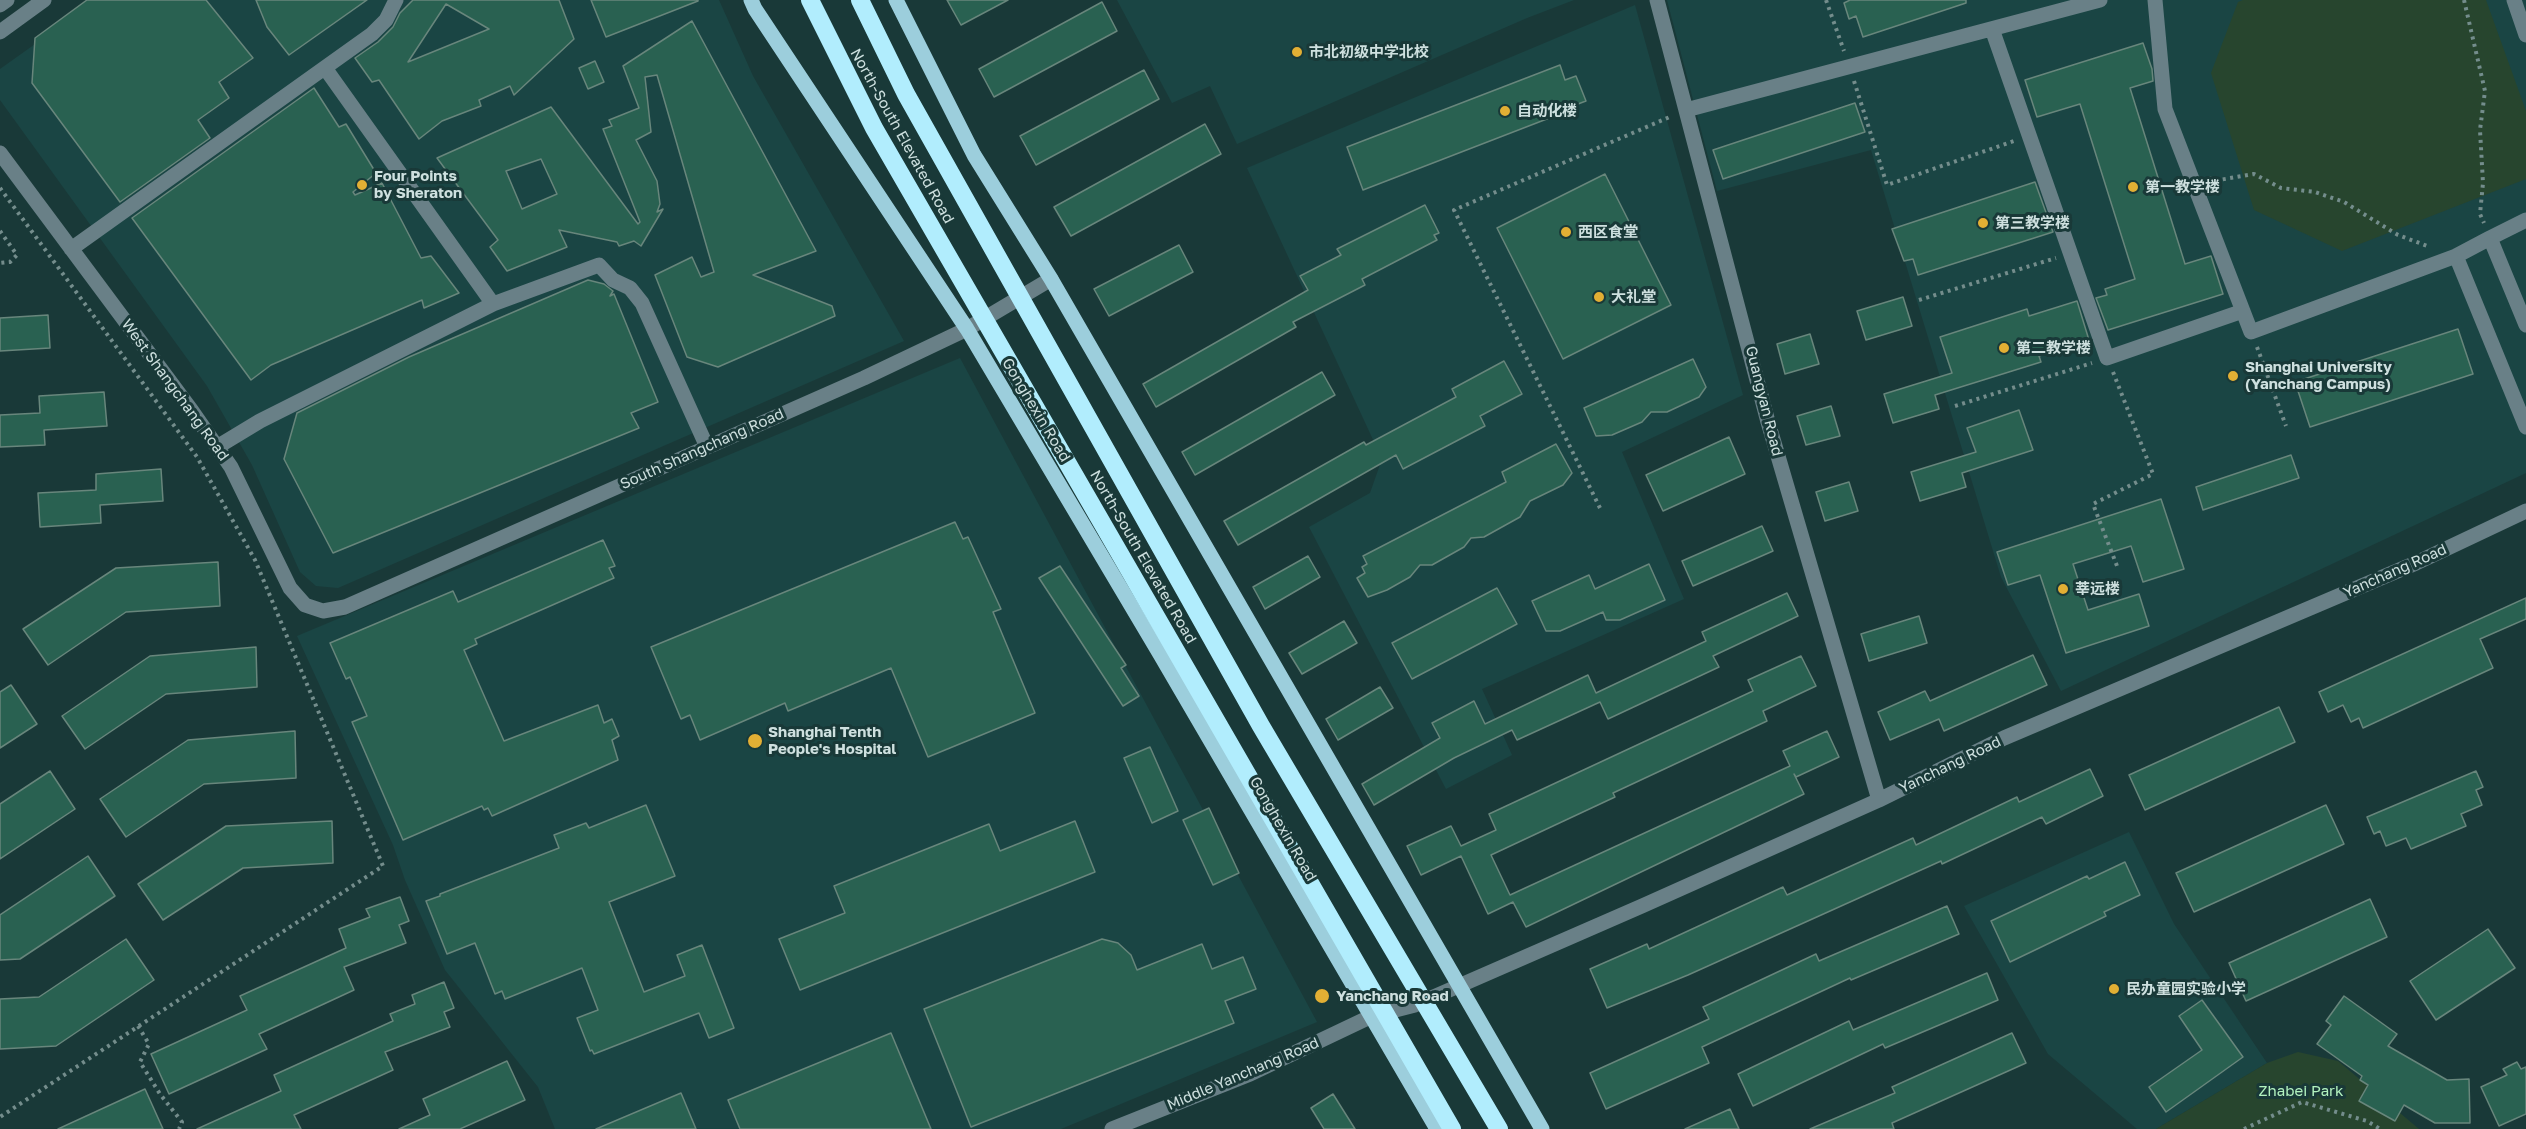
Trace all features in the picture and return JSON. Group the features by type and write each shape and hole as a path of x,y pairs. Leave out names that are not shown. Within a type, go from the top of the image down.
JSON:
{"highway":[{"name":"North-South Elevated Road","path":"810,0 874,128 1452,1129"},
{"name":"North-South Elevated Road","path":"860,0 906,94 1262,726 1499,1129"}],"main road":[{"name":"Gonghexin Road","path":"751,0 967,329 1437,1129"},
{"path":"897,0 974,155 1052,279 1542,1129"}],"street":[{"path":"0,5 7,0"},
{"path":"0,32 44,0"},
{"path":"71,249 372,34 386,20 396,0"},
{"name":"Guangyan Road","path":"1657,0 1768,422 1879,800"},
{"path":"1686,110 2100,0"},
{"path":"2154,0 2165,109 2251,332 2456,256 2526,220"},
{"path":"2514,0 2526,35"},
{"path":"1992,29 2107,358 2243,311"},
{"path":"325,68 493,304"},
{"name":"West Shangchang Road","path":"0,153 231,467 290,588 305,604 323,610 345,607"},
{"path":"2490,238 2526,325"},
{"path":"2456,256 2526,427"},
{"path":"217,447 260,421 493,304 599,265 613,280 630,288 642,303 707,447"},
{"name":"South Shangchang Road","path":"345,607 967,329 1052,279"},
{"name":"Yanchang Road","path":"1372,1016 1415,1005 1879,800 2004,738 2416,563 2526,511"},
{"name":"Middle Yanchang Road","path":"1112,1129 1250,1074 1372,1016"}],"path":[{"path":"1826,0 1850,66 1887,185 2029,135"},
{"path":"2464,0 2485,91 2480,130 2483,183 2480,214 2490,238"},
{"path":"1600,508 1454,210 1686,110"},
{"path":"2191,176 2219,180 2254,174 2282,188 2315,192 2344,202 2398,235 2456,256"},
{"path":"0,188 196,457 255,560 383,866 0,1117"},
{"path":"0,231 17,255 10,262 0,263"},
{"path":"1919,300 2071,253"},
{"path":"2251,332 2286,426"},
{"path":"1955,406 2107,358 2153,474 2093,504 2117,566"},
{"path":"138,1026 149,1044 140,1062 160,1094 182,1122 179,1129"},
{"path":"2244,1129 2302,1102 2367,1121 2380,1129"}],"shaded area":[{"path":"97,0 719,0 753,76 904,341 338,588 316,586 300,572 252,465 207,386 0,100 0,69"},
{"name":"市北初级中学北校","path":"1117,0 1574,0 1527,18 1237,144 1210,86 1172,103"},
{"name":"Shanghai University (Yanchang Campus)","path":"1667,0 2526,0 2526,473 2061,691 2001,577 1871,150 1717,191"},
{"path":"1635,5 1743,395 1622,452 1684,599 1482,689 1512,755 1446,789 1309,527 1370,493 1382,459 1247,168"},
{"name":"Shanghai Tenth People's Hospital","path":"960,358 1317,1022 1061,1129 555,1129 538,1087 445,970 405,880 393,845 297,636"},
{"name":"民办童园实验小学","path":"2129,832 2174,924 2267,1063 2156,1129 2137,1129 2048,1054 1964,906"}],"green space":[{"path":"2243,0 2486,0 2526,111 2526,179 2342,251 2254,210 2211,73 2238,2"},
{"name":"Zhabei Park","path":"2298,1052 2338,1061 2419,1129 2156,1129 2267,1063"}],"building":[{"path":"87,0 206,0 253,58 219,82 229,98 198,120 210,138 120,202 32,83 35,38"},
{"path":"256,0 367,0 289,55 267,27"},
{"path":"413,0 559,0 574,39 514,95 510,86 479,100 481,106 442,121 419,139 379,80 372,82 355,58 378,42 393,27 400,13","holes":["446,4 489,29 408,62"]},
{"path":"591,0 698,0 698,1 606,37"},
{"path":"947,0 1008,0 961,25"},
{"path":"1850,0 1966,0 1966,3 1863,37 1856,16 1849,19 1844,3"},
{"path":"1102,2 1117,31 994,97 979,69"},
{"path":"692,21 816,251 753,275 832,306 835,316 718,367 687,357 655,275 692,257 701,277 714,272 657,75 645,77 651,132 636,140 657,181 660,204 657,212 663,209 641,246 634,241 619,246 617,242 559,230 567,247 507,271 490,247 498,240 437,158 551,107 638,224 640,222 603,129 612,126 609,120 639,108 623,66","holes":["541,159 557,194 522,209 506,171"]},
{"name":"第一教学楼","path":"2143,43 2152,69 2153,81 2130,88 2185,264 2211,256 2223,294 2108,330 2096,298 2107,295 2105,289 2135,279 2080,104 2037,117 2025,80"},
{"path":"595,61 604,82 588,89 579,68"},
{"path":"1560,65 1565,80 1576,76 1586,101 1551,114 1552,117 1363,190 1347,147"},
{"path":"1144,70 1159,99 1036,165 1020,136"},
{"path":"314,88 339,127 346,124 376,173 353,192 355,195 382,183 421,258 431,256 459,293 424,308 422,300 271,365 251,380 132,218"},
{"path":"1855,103 1865,132 1723,179 1713,150"},
{"path":"1205,124 1221,154 1071,236 1054,207"},
{"path":"1605,174 1671,305 1563,359 1497,228"},
{"name":"第三教学楼","path":"2035,182 2053,232 1918,275 1913,259 1904,261 1892,229"},
{"path":"1425,205 1439,233 1434,235 1437,240 1362,279 1365,285 1293,322 1296,327 1156,407 1143,384 1308,290 1300,276 1341,255 1337,249"},
{"path":"1179,245 1193,272 1109,316 1094,289"},
{"path":"588,280 604,284 613,291 610,296 614,294 658,402 631,413 639,428 333,553 284,459 297,413 409,357"},
{"path":"1903,297 1912,326 1866,340 1857,311"},
{"name":"第二教学楼","path":"2077,301 2089,340 2039,356 2041,362 1935,395 1939,409 1893,423 1884,394 1952,373 1940,337 2027,309 2029,316"},
{"path":"48,315 50,348 0,351 0,318"},
{"path":"2458,329 2473,374 2310,427 2295,382"},
{"path":"1810,334 1819,364 1785,374 1777,344"},
{"path":"1693,359 1706,387 1699,397 1667,412 1651,412 1642,422 1612,435 1596,436 1584,408"},
{"path":"1504,361 1522,394 1480,416 1485,426 1403,469 1396,455 1238,545 1224,521 1364,442 1366,445 1456,397 1452,389"},
{"path":"1322,372 1335,395 1195,475 1182,452"},
{"path":"104,392 107,426 44,430 45,445 0,447 0,415 40,413 39,396"},
{"path":"1831,406 1840,436 1806,445 1797,416"},
{"path":"2019,410 2033,450 1962,473 1966,487 1920,501 1911,472 1976,452 1967,428"},
{"path":"1729,437 1745,474 1663,511 1646,475"},
{"path":"1556,444 1572,473 1563,485 1530,501 1520,517 1484,537 1471,538 1464,547 1432,565 1420,565 1410,577 1387,590 1368,597 1357,578 1365,573 1362,567 1367,564 1363,556 1506,482 1502,472"},
{"path":"2291,455 2299,478 2203,510 2196,487"},
{"path":"161,469 163,501 100,505 101,523 40,527 38,493 96,490 96,474"},
{"path":"1849,482 1858,511 1825,521 1816,492"},
{"name":"莘远楼","path":"2161,499 2184,569 2143,582 2131,546 2073,564 2088,610 2139,594 2149,626 2066,653 2040,575 2008,585 1997,552"},
{"path":"955,522 963,539 968,537 1001,609 993,612 1035,713 928,757 891,668 788,711 785,703 700,740 690,715 681,719 651,647"},
{"path":"1762,526 1773,551 1693,586 1682,561"},
{"path":"603,540 615,566 609,568 614,578 475,639 477,644 464,650 504,741 598,705 604,723 612,719 619,736 612,740 618,760 492,816 488,808 484,810 482,806 403,840 352,722 367,716 350,677 346,679 330,643 453,591 458,602"},
{"path":"1308,556 1320,577 1265,609 1253,587"},
{"path":"218,562 220,606 126,612 48,665 23,629 116,568"},
{"path":"1649,564 1665,600 1620,620 1606,620 1603,612 1560,631 1546,631 1532,601 1589,575 1595,589"},
{"path":"1060,566 1126,665 1121,668 1139,696 1123,706 1039,578"},
{"path":"1497,588 1517,624 1412,679 1392,643"},
{"path":"1787,593 1798,616 1713,656 1719,667 1608,719 1600,702 1517,740 1512,730 1454,758 1374,805 1362,784 1440,738 1432,723 1474,701 1485,724 1588,675 1596,693 1706,641 1702,632"},
{"path":"2526,598 2526,619 2480,639 2493,668 2363,728 2359,718 2351,722 2343,705 2328,712 2319,692"},
{"path":"1919,616 1927,643 1869,661 1861,634"},
{"path":"1344,621 1357,643 1302,674 1289,653"},
{"path":"256,647 257,687 166,694 85,749 62,716 150,656"},
{"path":"2033,655 2047,685 1944,731 1939,719 1890,740 1878,712 1925,691 1930,701"},
{"path":"1801,656 1816,686 1763,711 1767,721 1613,793 1615,797 1491,855 1510,895 1790,766 1783,751 1827,731 1839,757 1796,777 1794,774 1804,794 1526,927 1513,902 1488,914 1461,856 1421,875 1407,846 1451,826 1461,846 1496,830 1489,814 1753,691 1748,680"},
{"path":"11,685 37,724 0,748 0,692"},
{"path":"1380,687 1393,708 1338,740 1326,719"},
{"path":"2279,707 2295,742 2145,810 2129,775"},
{"path":"295,731 296,778 204,784 126,837 100,799 188,740"},
{"path":"1150,747 1178,811 1152,823 1124,758"},
{"path":"2090,769 2103,796 2046,824 2042,817 1942,864 1941,861 1688,975 1607,1008 1590,969 1647,944 1649,949 1783,887 1787,895 1913,838 1916,845 2017,797 2019,802"},
{"path":"50,771 75,809 0,859 0,804"},
{"path":"2476,771 2483,787 2476,790 2482,805 2461,814 2466,826 2411,849 2406,838 2386,846 2380,831 2374,834 2367,817"},
{"path":"646,805 675,876 609,902 644,992 685,976 677,955 702,945 734,1028 709,1038 699,1013 594,1054 592,1050 590,1051 577,1018 598,1010 582,968 505,999 502,991 495,994 475,943 447,954 426,901 559,848 554,835 586,823 589,828"},
{"path":"2326,805 2344,844 2194,912 2176,873"},
{"path":"1209,808 1239,873 1213,885 1183,820"},
{"path":"332,821 333,863 243,868 163,920 138,884 226,826"},
{"path":"1075,821 1095,872 800,990 779,939 845,913 834,886 989,824 1000,851"},
{"path":"88,856 115,896 20,959 0,960 0,915"},
{"path":"2125,862 2140,895 2104,912 2106,916 2010,962 1991,921 2087,876 2089,879"},
{"path":"400,897 409,921 399,925 406,943 344,967 354,990 259,1034 267,1049 169,1094 151,1054 247,1010 240,996 346,948 339,929 370,917 366,909"},
{"path":"2370,899 2387,937 2246,1001 2229,963"},
{"path":"1947,906 1959,934 1851,980 1850,978 1702,1047 1709,1063 1606,1109 1590,1073 1709,1019 1703,1007 1816,954 1819,961"},
{"path":"2488,929 2515,968 2436,1020 2410,981"},
{"path":"126,939 154,980 56,1046 0,1049 0,999 39,997"},
{"path":"1102,939 1118,943 1131,955 1137,970 1202,944 1212,969 1243,957 1256,989 1225,1001 1234,1023 971,1127 924,1009"},
{"path":"1987,973 1998,1000 1885,1048 1883,1044 1753,1106 1738,1074 1849,1021 1853,1030"},
{"path":"444,982 454,1008 444,1012 450,1027 385,1052 393,1070 294,1115 301,1129 197,1129 281,1091 274,1075 393,1021 390,1014 415,1004 412,995"},
{"path":"2344,996 2397,1034 2388,1046 2447,1080 2469,1079 2470,1123 2435,1123 2404,1105 2395,1121 2359,1101 2368,1085 2360,1080 2362,1076 2317,1044 2331,1025 2326,1021"},
{"path":"2202,1000 2243,1057 2166,1112 2149,1087 2202,1050 2179,1016"},
{"path":"891,1033 931,1129 740,1129 728,1100"},
{"path":"2012,1033 2026,1063 1892,1123 1894,1129 1810,1129 1895,1093 1892,1087"},
{"path":"507,1061 525,1100 460,1129 399,1129 430,1115 423,1099"},
{"path":"2517,1062 2521,1069 2526,1067 2526,1114 2499,1126 2481,1087 2507,1075 2503,1069"},
{"path":"145,1089 163,1129 58,1129"},
{"path":"681,1093 696,1129 596,1129"},
{"path":"1333,1094 1355,1129 1324,1129 1311,1108"},
{"path":"1730,1109 1739,1129 1685,1129"}],"place":[{"name":"市北初级中学北校","path":"1297,52"},
{"name":"自动化楼","path":"1505,111"},
{"name":"Four Points by Sheraton","path":"362,185"},
{"name":"第一教学楼","path":"2133,187"},
{"name":"第三教学楼","path":"1983,223"},
{"name":"西区食堂","path":"1566,232"},
{"name":"大礼堂","path":"1599,297"},
{"name":"第二教学楼","path":"2004,348"},
{"name":"Shanghai University (Yanchang Campus)","path":"2233,376"},
{"name":"莘远楼","path":"2063,589"},
{"name":"Shanghai Tenth People's Hospital","path":"755,741"},
{"name":"民办童园实验小学","path":"2114,989"},
{"name":"Yanchang Road","path":"1322,996"}]}
